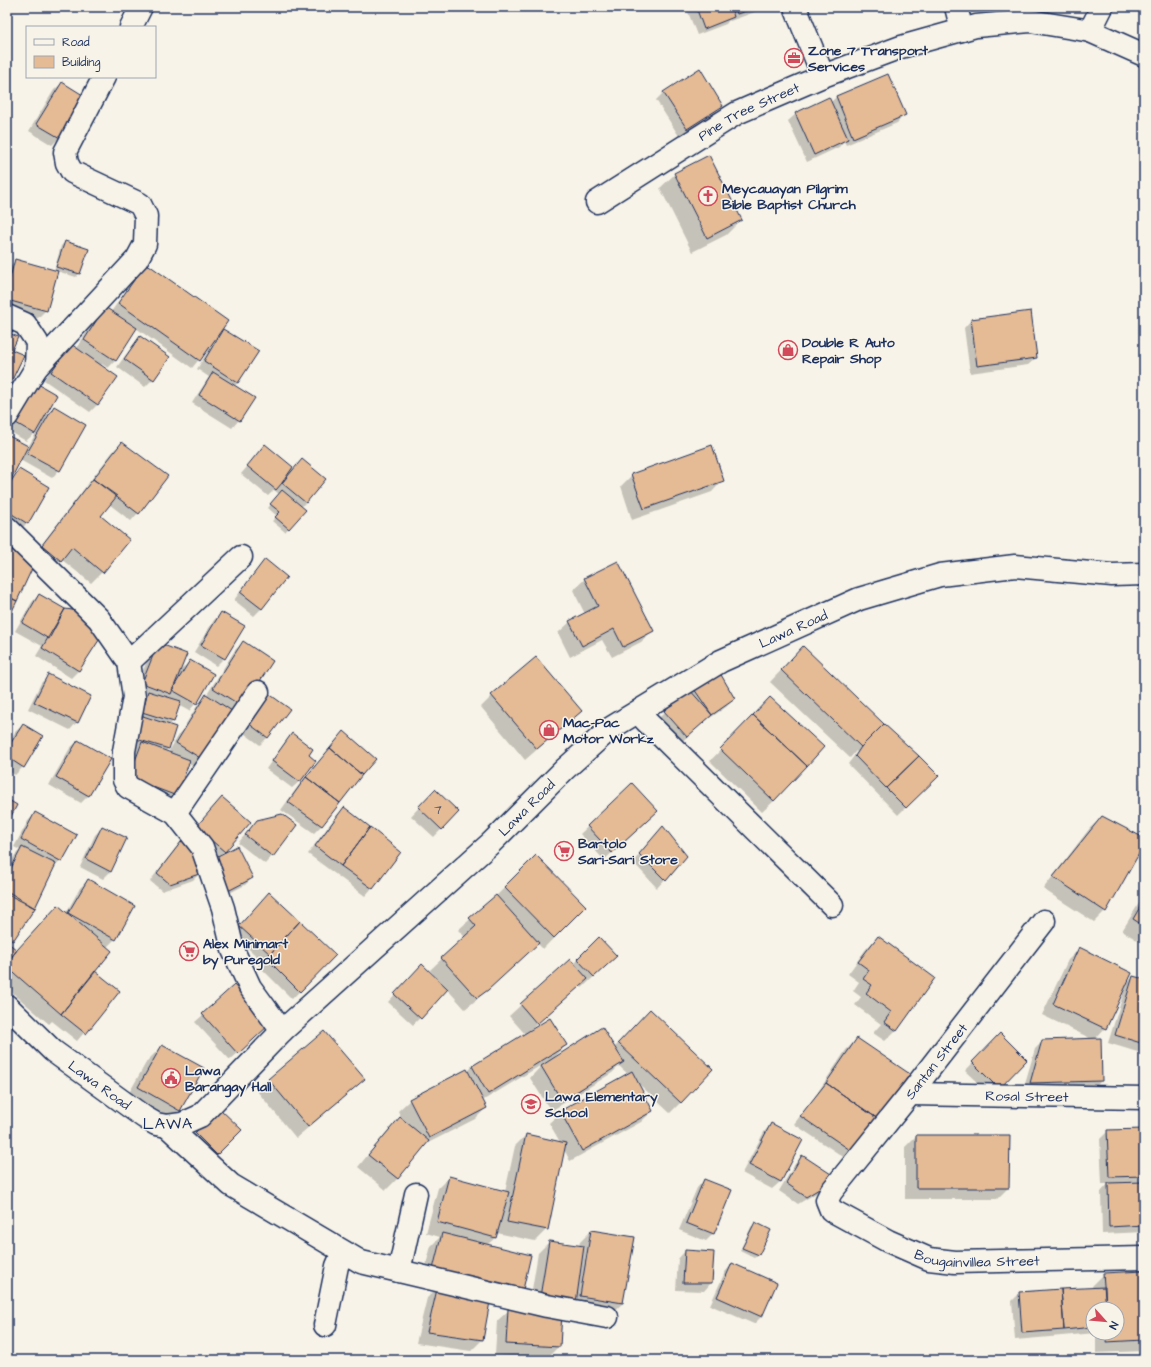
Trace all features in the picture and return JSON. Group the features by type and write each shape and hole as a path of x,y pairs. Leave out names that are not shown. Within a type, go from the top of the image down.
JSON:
{"street":[{"path":"132,26 142,7"},
{"path":"795,7 823,76"},
{"path":"956,7 962,30"},
{"path":"1090,31 1102,7"},
{"name":"Pine Tree Street","path":"597,202 737,113 823,76 902,48 976,26 1030,21 1090,31 1144,55"},
{"path":"7,416 36,368 137,259 145,244 146,216 140,204 72,172 66,164 65,152 103,78"},
{"path":"7,316 25,324 37,342 36,368"},
{"path":"7,528 98,619 129,662 134,697 124,751 124,780 128,787 175,813 202,847 223,908 233,950 250,988 282,1031"},
{"path":"129,662 241,557"},
{"name":"Lawa Road","path":"7,1006 53,1051 144,1117 156,1124 167,1126 182,1124 200,1116 282,1031 491,843 560,774 611,728 721,662 859,599 940,574 1015,566 1112,575 1144,574"},
{"path":"175,813 258,692"},
{"path":"638,712 646,722 832,904"},
{"name":"Santan Street","path":"827,1200 831,1192 910,1094 1044,921"},
{"name":"Rosal Street","path":"910,1094 1144,1098"},
{"path":"167,1126 231,1185 361,1262 547,1306 607,1317"},
{"path":"399,1271 416,1194"},
{"name":"Bougainvillea Street","path":"827,1200 831,1210 888,1241 929,1259 954,1262 1144,1258"},
{"path":"325,1325 338,1266 343,1252"}],"building":[{"path":"696,7 731,7 734,17 704,29"},
{"path":"735,7 758,7 737,14"},
{"path":"700,68 723,106 687,129 663,92"},
{"path":"888,74 906,115 853,138 836,96"},
{"path":"62,82 86,97 60,138 36,124"},
{"path":"829,97 848,139 814,155 795,113"},
{"name":"Meycauayan Pilgrim Bible Baptist Church","path":"709,155 742,220 707,238 674,173"},
{"path":"65,241 89,249 80,274 56,267"},
{"path":"15,259 58,271 47,311 7,300 7,289"},
{"path":"146,263 228,321 200,361 118,303"},
{"path":"105,307 137,328 116,361 84,340"},
{"path":"1031,311 1037,358 977,366 971,319"},
{"path":"223,329 259,351 238,383 204,361"},
{"path":"7,332 18,337 12,350 24,355 12,380 7,378"},
{"path":"140,336 170,357 154,380 124,359"},
{"path":"71,344 118,377 98,405 51,372"},
{"path":"213,372 255,398 240,421 199,395"},
{"path":"31,380 57,395 35,434 9,419"},
{"path":"54,406 86,425 60,471 27,453"},
{"path":"7,435 28,446 7,487"},
{"path":"122,442 168,476 139,514 93,479"},
{"path":"265,444 293,467 276,490 247,466"},
{"path":"712,445 724,481 644,509 631,474"},
{"path":"302,459 326,479 306,503 282,483"},
{"path":"19,469 49,487 28,524 7,511 7,488"},
{"path":"93,479 117,496 101,516 130,540 103,573 72,547 61,561 42,545"},
{"path":"282,490 306,510 289,529 275,517 280,512 270,504"},
{"path":"7,546 36,560 17,601 7,596"},
{"path":"265,559 287,577 262,609 240,592"},
{"path":"618,561 654,631 623,647 614,629 582,646 569,621 598,606 584,578"},
{"path":"39,594 65,609 49,639 22,623"},
{"path":"7,596 17,601 7,621"},
{"path":"65,609 80,611 101,637 79,671 42,648"},
{"path":"221,612 245,626 225,659 201,645"},
{"path":"243,641 273,661 243,707 213,688"},
{"path":"158,643 187,654 171,694 142,683"},
{"path":"803,646 884,724 861,747 781,670"},
{"path":"536,657 582,711 537,749 491,695"},
{"path":"190,660 214,674 197,704 172,690"},
{"path":"720,673 735,699 712,715 694,689"},
{"path":"48,674 91,696 78,723 34,702"},
{"path":"689,689 712,715 687,737 664,711"},
{"path":"148,691 181,701 174,722 142,712"},
{"path":"265,691 290,709 268,738 244,720"},
{"path":"206,694 235,713 205,761 176,743"},
{"path":"770,697 824,747 807,766 753,715"},
{"path":"140,715 176,727 169,749 133,738"},
{"path":"753,715 807,766 774,801 720,749"},
{"path":"23,724 43,736 24,768 7,757 7,749"},
{"path":"884,724 919,756 886,788 855,756 861,747"},
{"path":"344,731 376,759 362,775 330,748"},
{"path":"292,733 313,749 309,755 316,761 300,782 272,761"},
{"path":"78,740 111,759 89,796 56,777"},
{"path":"142,742 190,760 177,796 129,778"},
{"path":"330,748 362,775 340,803 306,777"},
{"path":"919,756 939,776 906,808 886,788"},
{"path":"306,777 340,803 322,826 288,802"},
{"path":"632,783 658,811 612,853 587,826"},
{"path":"435,789 459,812 442,830 418,807"},
{"path":"222,797 251,822 225,852 196,827"},
{"path":"7,799 17,805 7,824"},
{"path":"344,807 370,827 341,866 315,846"},
{"path":"35,812 77,835 62,862 21,839"},
{"path":"282,814 297,825 273,857 245,835 257,820"},
{"path":"1102,816 1144,838 1144,845 1106,912 1053,877"},
{"path":"102,826 127,838 111,872 86,859"},
{"path":"663,826 687,856 666,881 639,854"},
{"path":"370,827 401,852 373,889 341,866"},
{"path":"188,833 202,873 170,884 157,873"},
{"path":"237,846 253,878 228,891 212,859"},
{"path":"22,847 56,864 35,908 7,894 7,876"},
{"path":"536,855 586,906 554,938 504,887"},
{"path":"88,879 135,906 116,940 68,913"},
{"path":"7,891 35,908 13,941 7,938"},
{"path":"269,892 300,921 270,954 239,926"},
{"path":"496,895 539,943 488,990 477,998 441,958 476,926 469,918"},
{"path":"1144,900 1144,926 1133,919"},
{"path":"58,905 112,951 61,1014 7,967 7,963 17,950"},
{"path":"300,921 336,955 300,992 265,957 270,954"},
{"path":"878,936 935,978 897,1031 884,1022 891,1012 866,993 872,985 863,979 869,970 858,962"},
{"path":"599,937 617,956 594,977 577,959"},
{"path":"7,942 17,950 7,963"},
{"path":"1079,947 1132,973 1106,1029 1053,1004"},
{"path":"570,959 588,979 537,1024 520,1004"},
{"path":"422,964 448,989 421,1019 394,994"},
{"path":"95,971 120,991 86,1034 61,1014"},
{"path":"1133,976 1144,979 1144,1044 1115,1035"},
{"path":"234,985 270,1024 238,1054 202,1014"},
{"path":"650,1009 713,1069 681,1103 618,1043"},
{"path":"550,1018 567,1045 488,1094 472,1066"},
{"path":"602,1027 624,1062 562,1101 541,1066"},
{"path":"324,1031 365,1079 308,1127 268,1079"},
{"path":"1000,1033 1027,1060 999,1089 972,1062"},
{"path":"857,1038 910,1074 878,1119 826,1083"},
{"path":"1101,1038 1102,1081 1030,1083 1042,1040"},
{"name":"Lawa Barangay Hall","path":"162,1045 204,1068 180,1111 138,1087"},
{"path":"467,1069 487,1108 429,1138 409,1099"},
{"path":"632,1071 653,1111 582,1151 560,1111"},
{"path":"826,1083 878,1119 856,1154 800,1116"},
{"path":"219,1108 242,1130 217,1155 195,1133"},
{"path":"400,1117 429,1141 398,1179 368,1155"},
{"path":"771,1123 803,1140 781,1182 749,1165"},
{"path":"1144,1129 1144,1176 1109,1177 1107,1130"},
{"path":"526,1134 566,1143 548,1230 507,1222"},
{"path":"916,1135 1010,1135 1009,1188 916,1188"},
{"path":"802,1155 837,1178 806,1197 786,1183"},
{"path":"449,1176 509,1192 496,1238 437,1222"},
{"path":"704,1179 732,1190 714,1234 686,1223"},
{"path":"1144,1182 1144,1225 1109,1227 1108,1183"},
{"path":"755,1222 771,1230 759,1255 742,1248"},
{"path":"591,1230 635,1237 623,1303 580,1296"},
{"path":"442,1233 531,1255 522,1294 432,1273"},
{"path":"549,1241 584,1246 576,1303 540,1297"},
{"path":"685,1250 714,1252 712,1283 683,1283"},
{"path":"732,1263 777,1283 762,1317 717,1297"},
{"path":"1144,1271 1144,1340 1125,1341 1125,1301 1105,1301 1103,1273"},
{"path":"438,1285 491,1296 483,1340 427,1332"},
{"path":"1105,1287 1106,1301 1085,1301 1085,1328 1064,1330 1061,1289"},
{"path":"1061,1289 1064,1330 1022,1333 1019,1292"},
{"path":"508,1309 562,1312 560,1347 506,1344"}],"place":[{"name":"Zone 7 Transport Services","path":"794,58"},
{"name":"Meycauayan Pilgrim Bible Baptist Church","path":"708,196"},
{"name":"Double R Auto Repair Shop","path":"788,350"},
{"name":"Mac-Pac Motor Workz","path":"549,730"},
{"name":"Bartolo Sari-Sari Store","path":"564,851"},
{"name":"Alex Minimart by Puregold","path":"189,951"},
{"name":"Lawa Barangay Hall","path":"171,1078"},
{"name":"Lawa Elementary School","path":"531,1104"}],"district":[{"name":"LAWA","path":"168,1123"}]}
